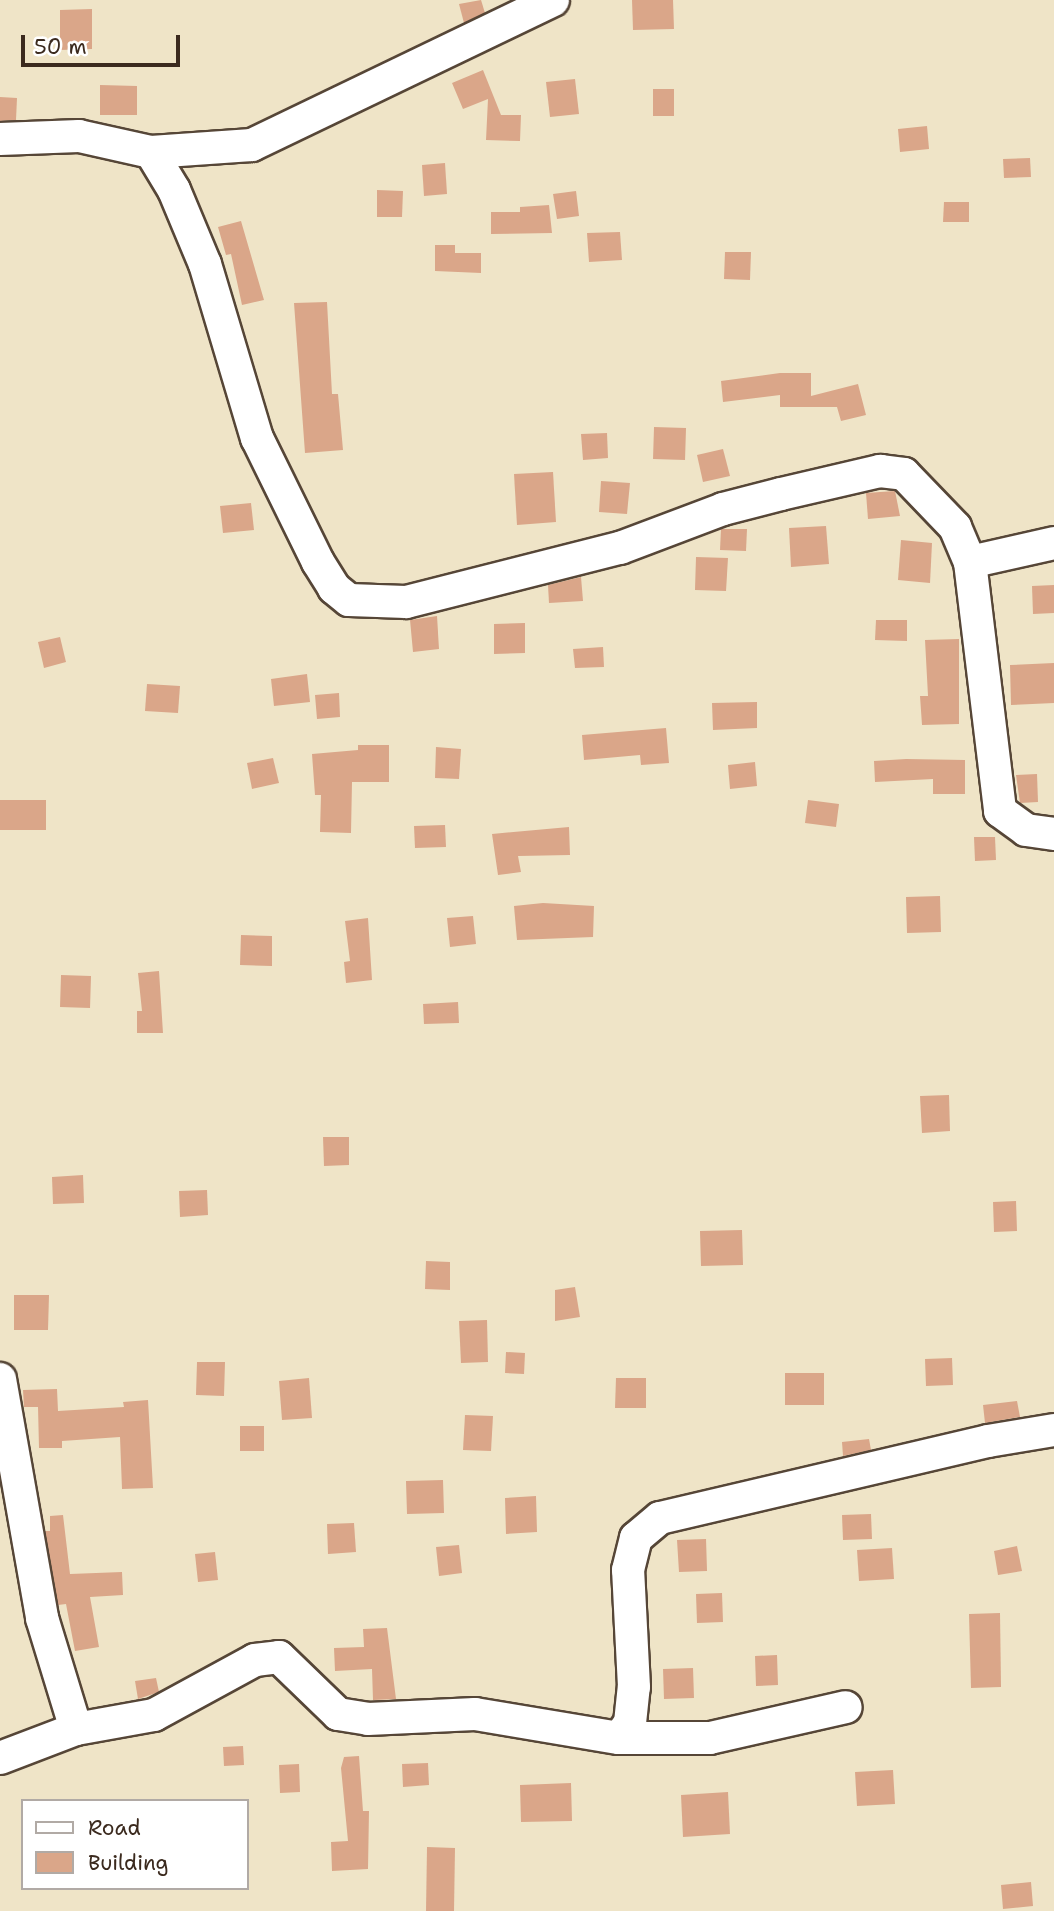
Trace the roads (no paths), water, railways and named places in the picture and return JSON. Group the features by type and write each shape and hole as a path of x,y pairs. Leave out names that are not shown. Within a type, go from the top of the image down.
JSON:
{"street":[{"path":"0,139 79,136 151,152 253,145 553,0"},
{"path":"151,152 174,190 205,264 257,438 318,562 334,588 349,600 406,602 508,579 620,548 723,509 880,471 904,474 955,527 970,562 1000,811 1026,830 1054,834"},
{"path":"970,562 1054,543"},
{"path":"0,1379 42,1618 76,1729"},
{"path":"619,1738 630,1723 634,1687 628,1570 636,1538 660,1518 988,1441 1054,1430"},
{"path":"0,1758 76,1729 154,1715 255,1660 279,1657 338,1714 368,1719 475,1714 619,1738 710,1738 846,1707"}]}
